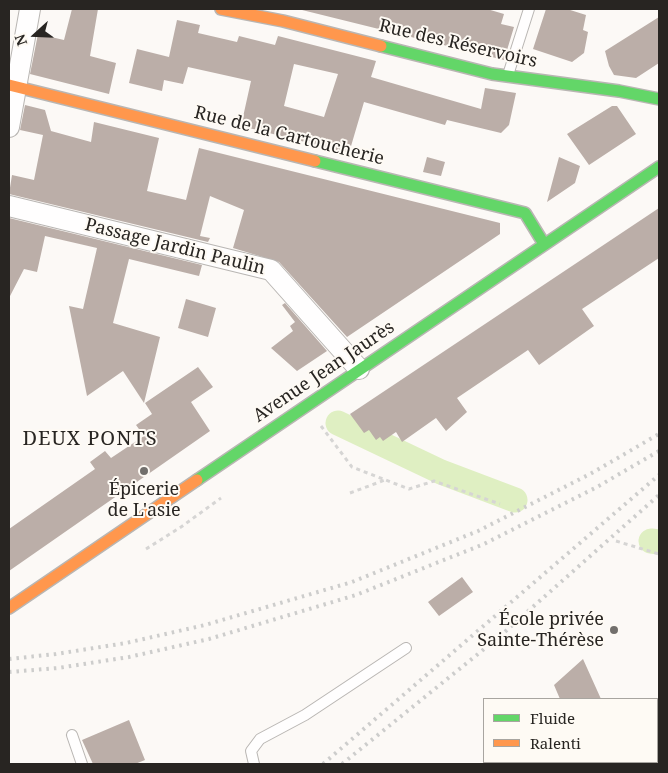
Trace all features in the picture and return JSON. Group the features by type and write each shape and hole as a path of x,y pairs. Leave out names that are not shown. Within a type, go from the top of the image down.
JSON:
{"street":[{"path":"9,127 12,86 30,9"},
{"name":"Rue des Réservoirs","path":"221,9 283,21 508,76 618,91 659,99"},
{"name":"Rue de la Cartoucherie","path":"12,86 525,213 544,244"},
{"name":"Avenue Jean Jaurès","path":"9,608 307,404 659,167"},
{"name":"Passage Jardin Paulin","path":"9,206 270,270 359,369"}],"lane":[{"path":"508,76 529,9"},
{"path":"254,764 251,751 260,738 305,715 406,648"},
{"path":"72,735 82,764"}],"path":[{"path":"307,404 352,467 409,489 434,481 500,504"},
{"path":"350,492 385,480"},
{"path":"616,541 659,554"}],"building":[{"path":"72,9 98,9 90,56 116,63 109,94 30,74 38,34 64,40"},
{"path":"298,9 487,9 504,14 501,24 514,27 504,60"},
{"path":"546,9 567,9 586,15 583,30 588,32 584,53 572,62 533,49"},
{"path":"659,17 659,63 636,78 614,75 609,66 605,51"},
{"path":"177,20 200,25 198,33 237,42 239,36 275,45 278,36 376,61 371,77 481,109 485,88 516,93 509,125 501,133 447,120 445,125 364,102 349,153 241,126 251,81 188,67 183,84 164,80 162,91 129,83 137,49 169,57","holes":["294,64 338,74 324,117 284,106"]},
{"path":"25,105 45,110 51,131 91,142 94,122 159,138 147,191 186,200 199,148 500,223 500,234 347,337 279,262 233,248 244,210 210,196 200,236 210,238 208,242 9,194 12,175 34,180 43,135 20,130"},
{"path":"612,106 617,106 636,134 589,165 567,134"},
{"path":"427,157 445,162 441,176 423,172"},
{"path":"559,157 580,166 575,183 547,202"},
{"path":"659,208 659,258 582,309 594,326 539,365 528,350 457,398 467,412 446,431 436,418 402,442 396,432 383,441 380,437 376,440 369,430 364,433 350,414"},
{"path":"9,218 202,265 199,276 129,259 113,323 160,337 144,403 123,371 87,396 69,306 83,309 97,248 45,236 37,272 24,269 9,298"},
{"path":"186,299 216,308 208,337 178,328"},
{"path":"285,303 327,351 297,371 271,348 293,331 290,326 295,322 282,305"},
{"path":"198,367 213,387 191,402 210,431 9,571 9,529 95,469 90,462 105,451 111,458 144,436 136,425 152,414 145,403"},
{"path":"462,577 473,592 439,616 428,602"},
{"path":"583,659 601,698 560,698 554,685"},
{"path":"129,720 145,760 135,764 93,764 82,740"}],"waterway":[{"path":"338,423 441,472 515,500"},
{"path":"651,541 659,542"}],"railway":[{"path":"9,659 126,643 205,625 352,582 478,531 590,474 659,434"},
{"path":"9,672 58,668 129,657 209,639 356,595 484,544 597,487 659,451"},
{"path":"323,764 659,475"},
{"path":"342,764 499,637 659,495"}],"traffic: fast":[{"path":"381,46 492,74 619,91 659,99"},
{"path":"315,161 525,213 544,244"},
{"path":"197,480 659,167"}],"traffic: slow":[{"path":"221,9 283,21 381,46"},
{"path":"9,85 315,161"},
{"path":"9,608 197,480"}],"place":[{"name":"Épicerie de L'asie","path":"144,471"},
{"name":"École privée Sainte-Thérèse","path":"614,630"}],"district":[{"name":"DEUX PONTS","path":"90,439"}]}
